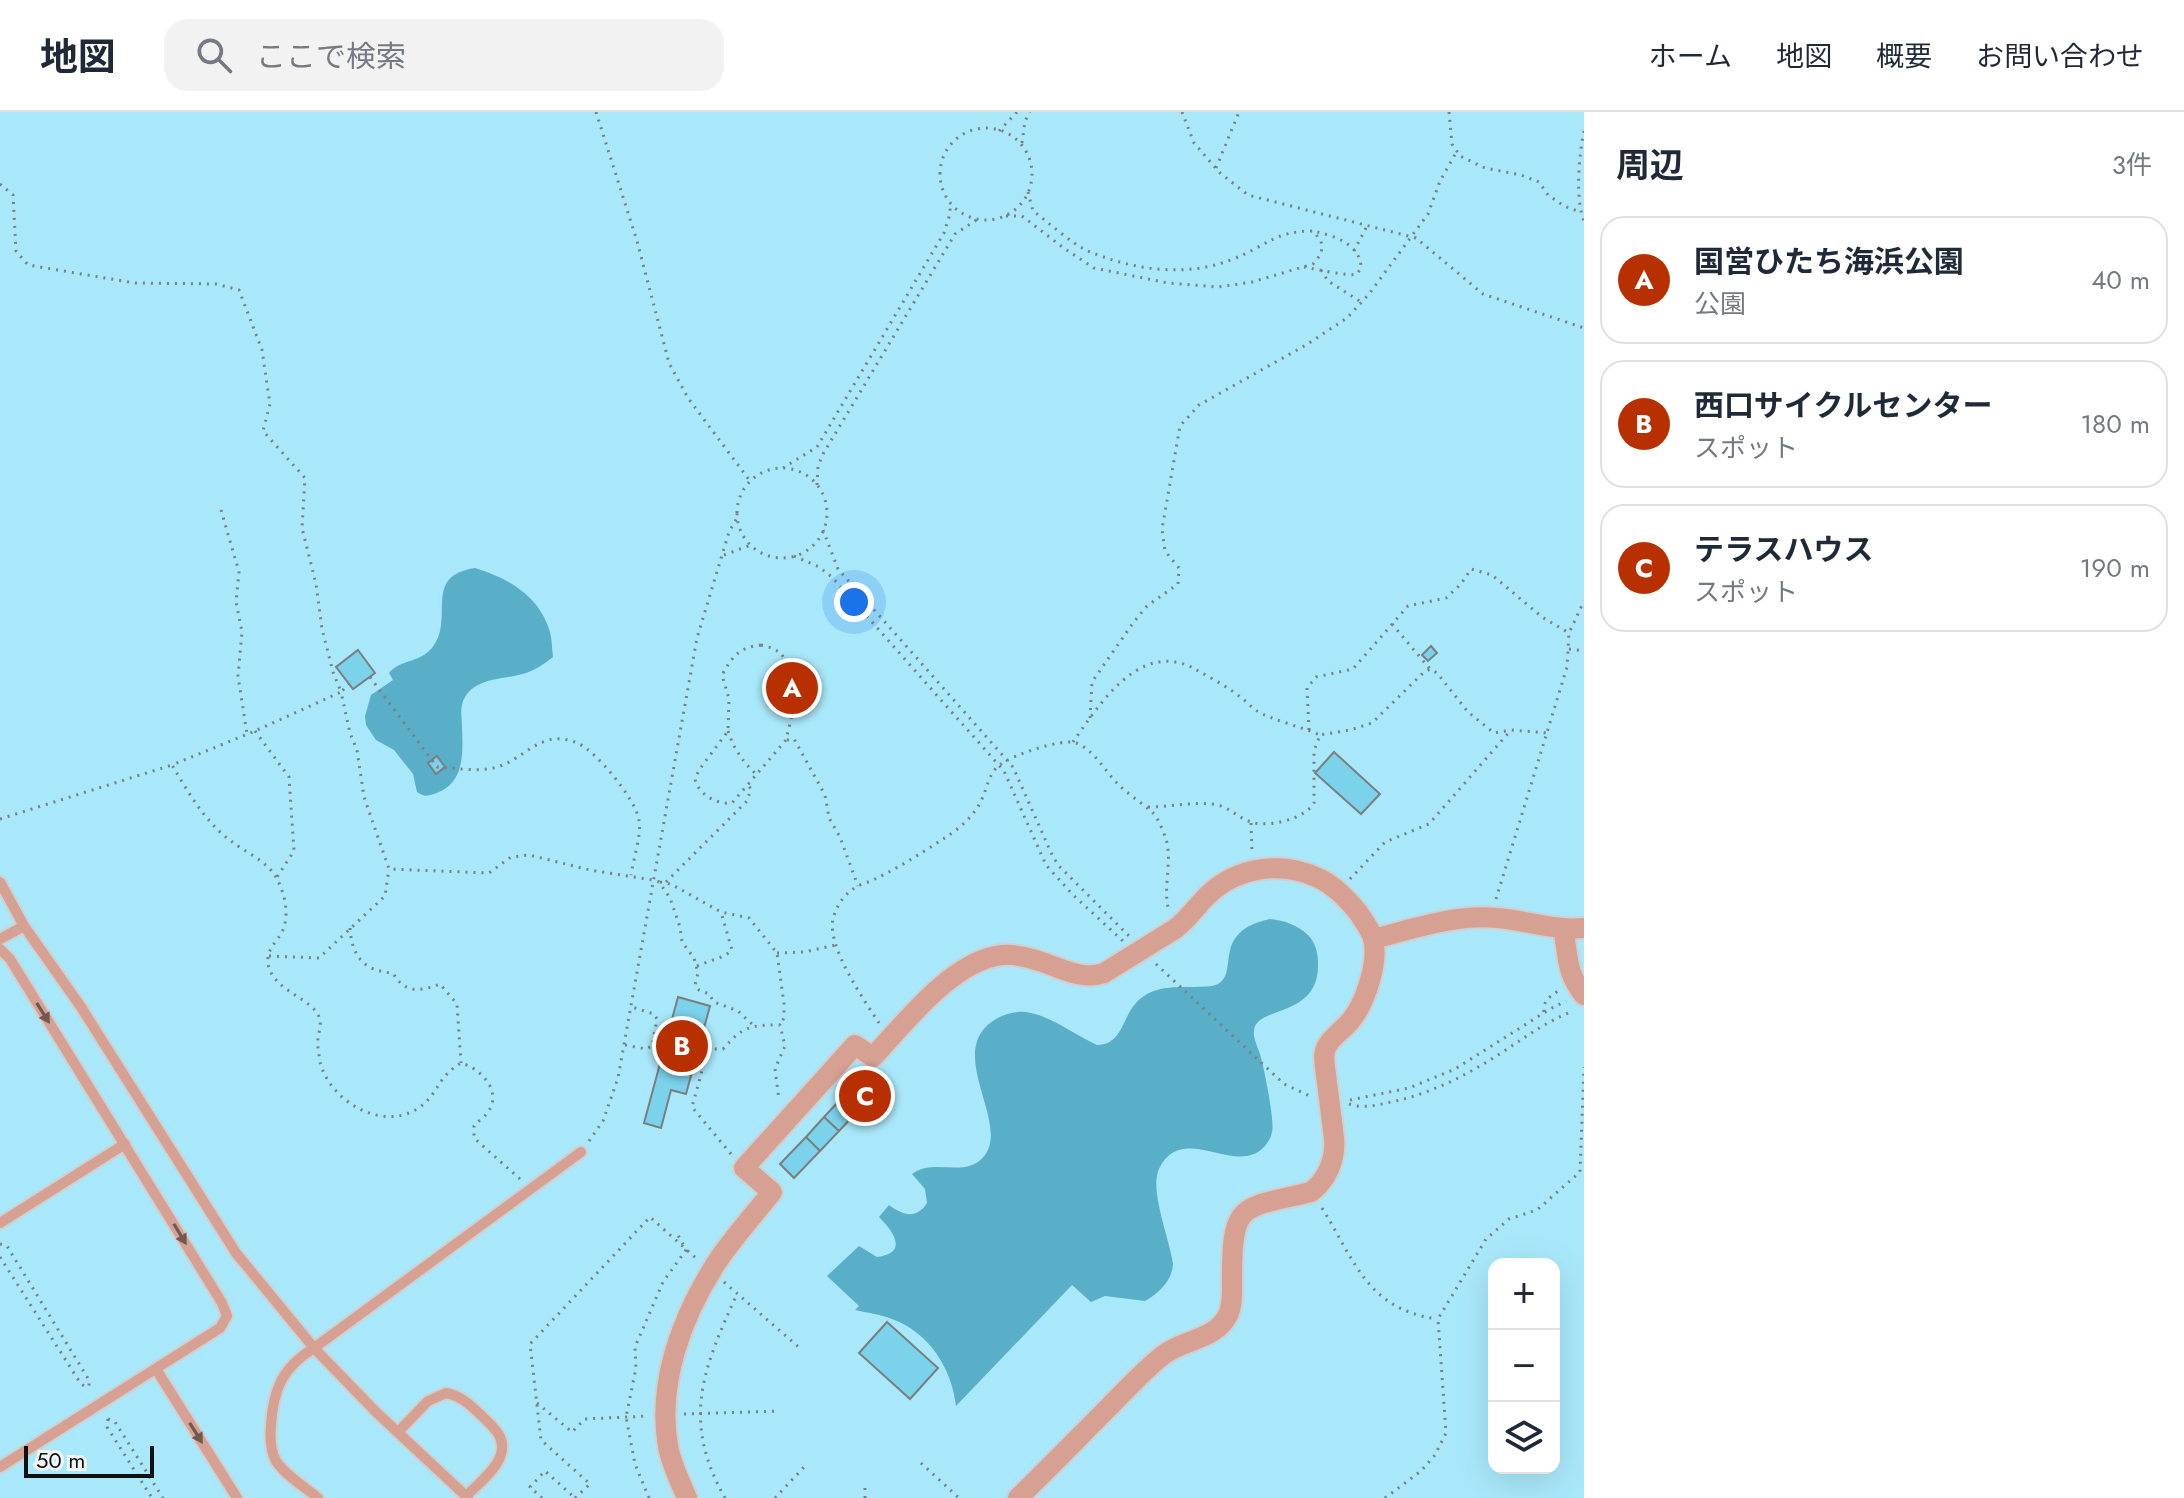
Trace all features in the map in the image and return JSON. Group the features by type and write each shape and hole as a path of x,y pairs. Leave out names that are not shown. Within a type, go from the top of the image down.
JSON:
{"street":[{"path":"687,1498 668,1446 666,1390 688,1314 713,1267 772,1192 744,1168 855,1045 873,1057 948,981 990,957 1019,956 1096,976 1180,926 1221,883 1244,873 1264,868 1287,868 1324,880 1339,891 1363,920 1373,939 1372,969 1366,995 1352,1020 1327,1046 1324,1054 1335,1149 1332,1164 1311,1192 1259,1203 1243,1213 1237,1220 1232,1245 1229,1314 1220,1326 1205,1336 1164,1353 1018,1498"},
{"path":"1373,939 1474,917 1563,929 1584,928"},
{"path":"1563,929 1568,949 1568,969 1581,999"}],"lane":[{"path":"0,882 24,926 81,1007 241,1261 314,1348 398,1432 467,1497 497,1464 501,1455 501,1439 496,1431 461,1398 446,1393 428,1401 398,1432"},
{"path":"0,939 24,926"},
{"path":"0,949 10,959 226,1311 226,1321 220,1328 0,1467"},
{"path":"0,1223 125,1144"},
{"path":"318,1498 276,1461 270,1440 272,1404 288,1369 581,1152"},
{"path":"156,1369 237,1498"}],"path":[{"path":"596,112 637,241 669,363 688,398 750,481"},
{"path":"999,131 1017,112"},
{"path":"1021,145 1025,121 1030,112"},
{"path":"1182,112 1194,143 1216,168 1248,195 1416,238 1483,294 1584,328"},
{"path":"1216,168 1239,112"},
{"path":"1449,112 1452,144 1460,156 1485,168 1539,182 1548,195 1580,212"},
{"path":"1006,216 1023,202 1028,192 1031,163 1021,145 1008,134 988,129 967,133 950,147 941,167 943,189 951,203 963,214 978,219 1022,216 1094,268 1168,283 1218,287 1252,282 1313,264 1321,254 1321,241 1313,231"},
{"path":"1584,131 1580,212 1584,221"},
{"path":"1090,718 1092,682 1147,606 1178,584 1179,568 1165,551 1162,529 1180,426 1199,405 1306,345 1347,318 1428,214 1440,181 1457,151"},
{"path":"0,184 13,195 16,251 28,265 135,283 216,284 239,290 262,350 270,404 263,431 305,478 302,528 316,584 322,629 357,750 364,797 389,869 385,896 319,958 268,956"},
{"path":"1028,192 1033,211 1086,251 1148,269 1185,270 1229,261 1292,231 1313,231 1340,238 1359,256 1362,264 1357,274 1349,276 1302,267"},
{"path":"783,468 817,447 944,233 951,203"},
{"path":"817,485 818,466 823,454 955,234 978,219"},
{"path":"1354,251 1368,226"},
{"path":"1321,269 1328,281 1361,302"},
{"path":"783,468 796,470 817,485 823,495 827,519 811,547 794,556 778,558 763,554 751,545 739,528 737,518 742,492 750,481 760,474 783,468"},
{"path":"221,510 239,572 236,602 242,632 238,676 247,734"},
{"path":"581,1152 603,1121 618,1078 656,881 697,638 729,532 737,518"},
{"path":"823,530 838,569 1013,767 1059,866 1138,946"},
{"path":"723,556 751,545"},
{"path":"794,556 819,567 832,577 998,765 1007,776 1046,865 1124,942"},
{"path":"1309,730 1307,688 1316,677 1353,669 1408,606 1446,598 1471,569 1492,575 1542,617 1569,633"},
{"path":"1490,917 1567,667 1569,633 1584,601"},
{"path":"1392,624 1468,712 1494,733 1511,730 1548,733"},
{"path":"728,731 699,770 696,783 701,792 723,804 732,803 786,740 793,711 793,687 781,653 761,645 750,646 731,657 722,675 729,699 728,731 738,755 756,774"},
{"path":"1569,649 1584,651"},
{"path":"1073,742 1114,690 1134,671 1157,661 1188,666 1241,697 1257,711 1320,735 1372,723 1430,669"},
{"path":"370,677 437,767 488,770 554,739 579,744 590,751 629,795 636,808 640,824 631,875"},
{"path":"0,819 172,765 341,692 349,684"},
{"path":"1339,891 1385,842 1429,824 1511,730"},
{"path":"255,731 289,777 294,851 277,877"},
{"path":"1144,807 1211,804 1226,807 1251,822 1283,821 1302,816 1312,808 1316,794 1314,751 1320,735"},
{"path":"786,740 794,739 825,795 829,818 840,837 858,886"},
{"path":"885,1033 853,984 837,945 833,922 841,901 858,886 946,838 974,813 983,798 991,773 998,765 1040,748 1073,742 1088,750 1117,783 1154,813 1165,837 1170,860 1167,909 1180,926"},
{"path":"172,765 206,818 277,877 286,920 268,956 271,973 294,996 312,1006 321,1020 317,1043 321,1065 331,1085 346,1101 366,1112 388,1117 405,1115 421,1107 433,1095 449,1069 461,1063 471,1066 487,1080 492,1101 489,1112 472,1130 474,1138 532,1190"},
{"path":"665,882 747,801 751,789 748,785"},
{"path":"1251,822 1252,861"},
{"path":"389,869 489,873 511,857 529,855 590,870 665,882 721,912 749,918 777,953 784,1004 784,1018 780,1025 785,1046 775,1069 778,1100 782,1106"},
{"path":"656,881 670,898 682,942 697,966 695,985 709,994 714,1002 738,1011 753,1025"},
{"path":"697,966 732,950 721,912"},
{"path":"350,928 356,955 366,965 378,972 393,973 404,987 412,990 422,991 440,984 457,1004 461,1063"},
{"path":"777,953 804,952 837,945"},
{"path":"1159,967 1284,1084 1306,1094"},
{"path":"1581,999 1466,1074 1418,1096 1370,1107 1355,1107 1342,1102 1409,1088 1455,1069 1550,1009 1581,999"},
{"path":"624,1045 646,1049 652,1046 655,1033 657,1019 654,1014 632,1007"},
{"path":"734,1157 692,1107 708,1049 723,1049 734,1036 753,1025 780,1025"},
{"path":"1385,1498 1421,1471 1435,1455 1446,1433 1438,1319 1486,1239 1509,1219 1537,1210 1580,1172 1584,1067"},
{"path":"1311,1192 1359,1273 1380,1296 1417,1316 1438,1319"},
{"path":"542,1498 530,1487 545,1471 575,1498 590,1484 541,1440 530,1344 650,1217 802,1350"},
{"path":"678,1235 686,1250"},
{"path":"0,1244 7,1246 73,1353 89,1380 89,1389 81,1384 0,1257"},
{"path":"649,1498 635,1464 626,1417 636,1368 635,1347 663,1282 686,1250"},
{"path":"725,1498 713,1476 704,1447 699,1414 703,1383 737,1293"},
{"path":"537,1403 572,1432 585,1419 779,1411"},
{"path":"152,1498 107,1427 108,1419 115,1422 163,1498"},
{"path":"921,1463 959,1498"},
{"path":"775,1498 806,1465"},
{"path":"865,1488 865,1498"}],"shaded area":[{"path":"0,112 1584,112 1584,1498 0,1498"},
{"path":"475,568 511,583 539,608 551,635 553,657 530,671 485,682 471,690 462,704 462,757 457,776 444,789 427,796 417,792 413,774 394,750 376,740 366,725 365,716 371,695 393,680 389,673 399,665 427,653 439,637 442,600 449,580"},
{"path":"1270,919 1290,924 1308,935 1316,948 1318,963 1316,981 1309,994 1299,1002 1265,1017 1257,1023 1254,1031 1272,1117 1272,1132 1267,1143 1251,1155 1181,1149 1169,1155 1157,1178 1158,1202 1173,1264 1164,1286 1145,1301 1105,1296 1091,1302 1072,1285 956,1406 950,1379 927,1342 892,1319 855,1310 859,1306 827,1276 859,1246 877,1257 893,1251 896,1246 893,1234 879,1217 889,1205 914,1214 927,1203 925,1189 912,1174 930,1167 969,1166 985,1155 990,1141 990,1124 976,1067 975,1049 981,1032 1000,1017 1026,1012 1040,1015 1097,1045 1105,1044 1117,1036 1131,1009 1148,993 1218,984 1224,978 1233,942 1240,933 1251,925"}],"building":[{"path":"1431,646 1437,653 1428,661 1422,655"},
{"path":"358,650 375,673 353,689 336,667"},
{"path":"1334,752 1380,794 1361,814 1315,773"},
{"path":"437,756 445,767 436,774 428,763"},
{"path":"678,997 710,1006 686,1094 671,1090 661,1128 644,1123"},
{"path":"869,1070 890,1091 861,1122 839,1101"},
{"path":"839,1101 854,1115 839,1131 824,1117"},
{"path":"824,1117 839,1131 820,1151 806,1137"},
{"path":"806,1137 820,1151 794,1178 780,1164"},
{"path":"887,1322 938,1368 910,1399 859,1353"}],"place":[{"name":"国営ひたち海浜公園","path":"792,688"},
{"name":"西口サイクルセンター","path":"682,1046"},
{"name":"テラスハウス","path":"865,1096"}]}
